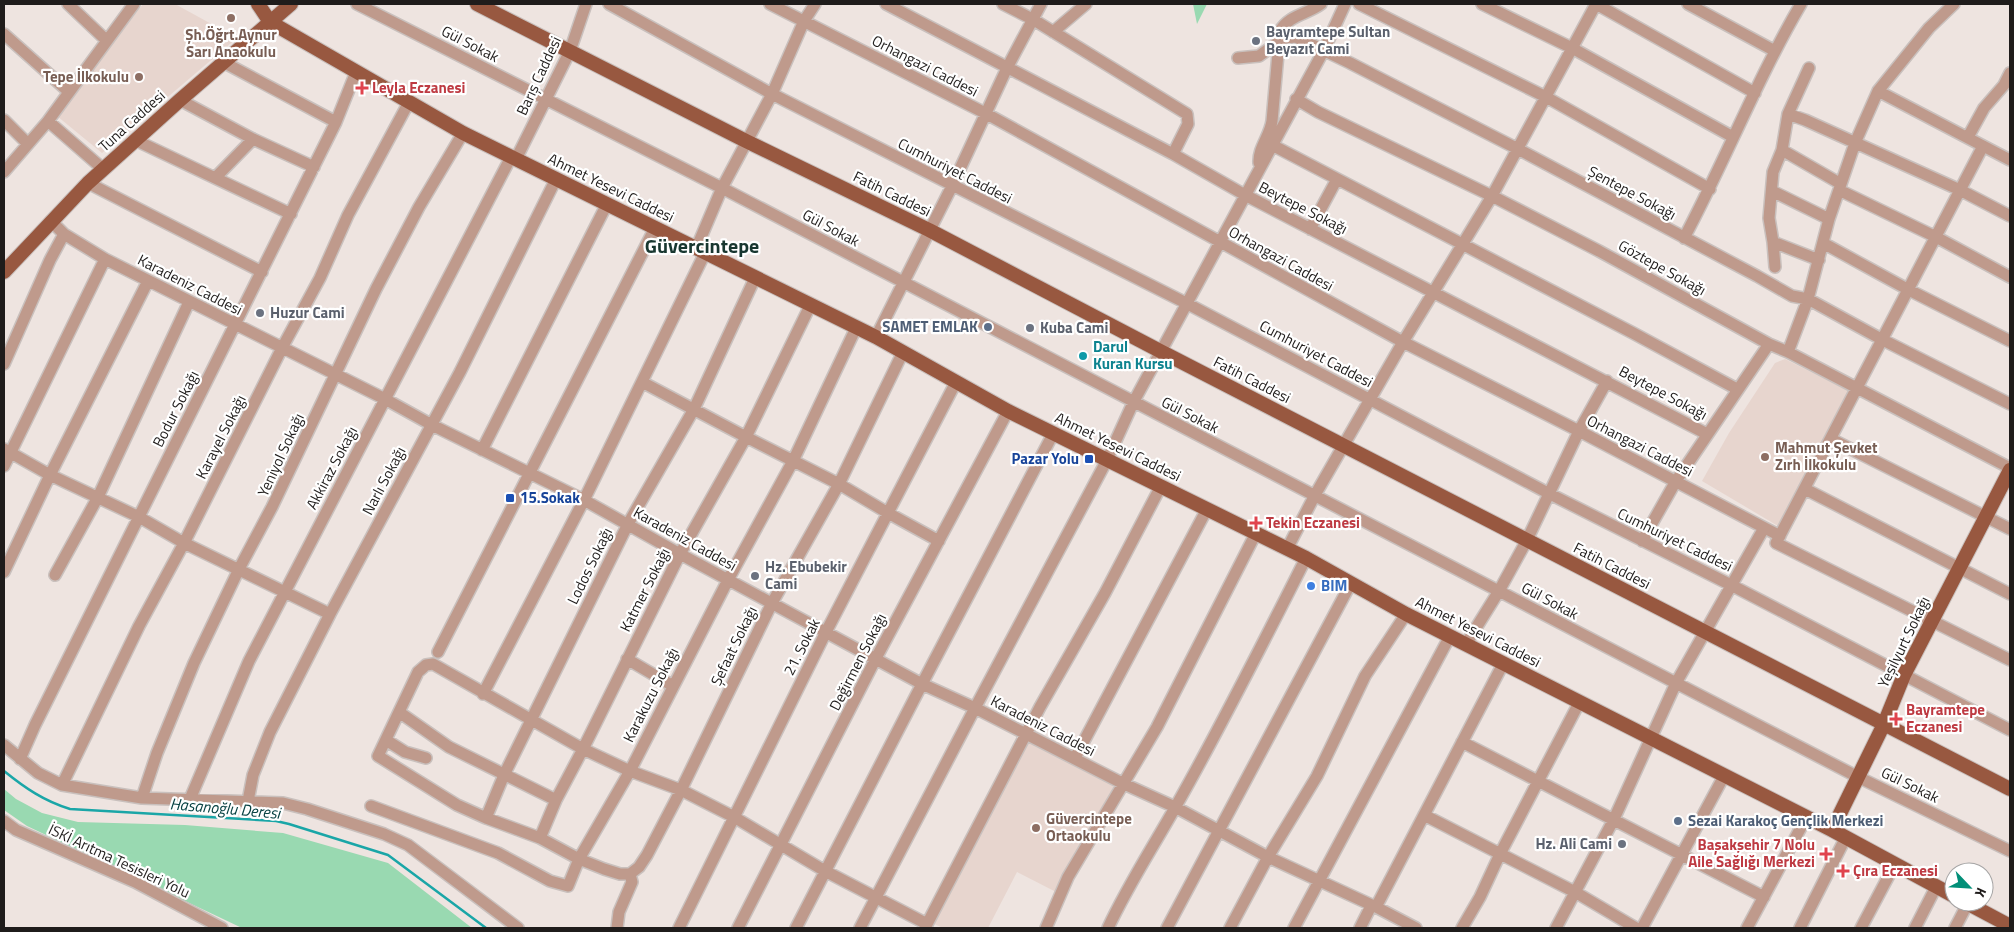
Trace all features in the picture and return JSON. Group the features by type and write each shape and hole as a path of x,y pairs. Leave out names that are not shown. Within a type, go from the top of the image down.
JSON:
{"main road":[{"path":"258,4 270,22"},
{"path":"252,38 259,23 258,4"},
{"path":"265,4 279,7 289,5"},
{"name":"Fatih Caddesi","path":"477,4 746,142 930,230 1162,352 2010,789"},
{"name":"Tuna Caddesi","path":"4,272 88,183 289,5"},
{"name":"Ahmet Yesevi Caddesi","path":"270,22 462,133 876,338 1053,434 1287,548 1406,614 1832,830 1944,891"},
{"name":"Yeşilyurt Sokağı","path":"1832,830 1884,724 1904,676 2010,469"},
{"path":"1984,912 2010,926"}],"street":[{"path":"68,4 106,40"},
{"path":"4,172 48,121 134,4"},
{"name":"Gül Sokak","path":"357,4 722,188 1676,684 1858,777 2010,851"},
{"name":"Barış Caddesi","path":"514,158 570,51 586,4"},
{"name":"Cumhuriyet Caddesi","path":"609,4 772,94 1186,303 1548,493 1733,586 2010,730"},
{"name":"Orhangazi Caddesi","path":"770,4 985,113 1403,342 1676,481 1764,528 1778,540 2010,660"},
{"path":"483,694 584,500 642,382 700,251 722,188 772,94 804,21 815,4"},
{"name":"Beytepe Sokağı","path":"886,4 1173,154 1245,195 1708,434"},
{"path":"1003,4 1034,20 1187,114 1188,124 1173,154"},
{"path":"876,338 952,186 1007,68 1041,4"},
{"path":"1053,32 1086,4"},
{"path":"1259,169 1258,157 1270,131 1272,121 1280,31 1287,22 1322,4"},
{"path":"860,928 1107,460 1133,403 1324,50 1346,4"},
{"path":"1359,4 1546,97 1710,188"},
{"path":"1482,4 1572,48 1733,137"},
{"path":"1287,548 1315,495 1403,342 1492,196 1516,148 1596,4 1754,93"},
{"path":"1688,4 1776,51"},
{"path":"1788,352 1808,299 1829,219 1855,143 1878,91 1929,28 1954,4"},
{"path":"1684,238 1710,188 1796,6"},
{"path":"4,34 69,92"},
{"name":"Şentepe Sokağı","path":"1238,58 1259,56 1284,38 1296,37 1516,148 1792,296 1808,299 1883,340 2010,404"},
{"path":"225,63 336,122"},
{"path":"1775,267 1769,218 1773,172 1782,150 1788,114 1809,68"},
{"name":"Bodur Sokağı","path":"20,759 314,167 336,122 356,72"},
{"path":"1968,137 1984,108 2004,85 2010,73"},
{"path":"1878,91 2010,160"},
{"name":"Göztepe Sokağı","path":"1296,99 1318,112 1492,196 1600,251 1769,344 1788,352 2010,469"},
{"path":"180,100 253,139 314,167"},
{"name":"Karayel Sokağı","path":"62,786 138,626 184,543 282,348 320,278 348,215 409,102"},
{"path":"1788,114 1960,190 2010,216"},
{"path":"4,120 28,144"},
{"path":"48,121 103,169"},
{"name":"Yeniyol Sokağı","path":"142,798 157,753 194,663 272,507 376,289 419,207 462,133"},
{"path":"216,177 253,139"},
{"path":"135,140 291,214"},
{"path":"1272,146 1463,244 1737,389"},
{"path":"1778,540 1983,146"},
{"path":"1782,150 1840,187 1936,236 2010,277"},
{"name":"Akkiraz Sokağı","path":"190,799 249,661 385,399 514,158"},
{"name":"Narlı Sokağı","path":"248,801 253,775 270,732 330,614 460,372 556,179"},
{"path":"1310,229 1337,179"},
{"path":"88,183 262,272"},
{"path":"1772,191 1829,219"},
{"path":"482,450 607,204"},
{"name":"Karadeniz Caddesi","path":"51,221 64,234 105,259 584,500 875,660 975,708 1122,783 1175,807 1268,857 1374,906 1416,928"},
{"path":"438,652 531,474 655,228"},
{"path":"4,364 50,260 64,234"},
{"path":"1773,242 1819,260"},
{"path":"1823,243 1909,290 2010,341"},
{"path":"4,466 7,450 105,259"},
{"name":"Lodos Sokağı","path":"486,818 504,775 628,524 694,409 755,278"},
{"path":"4,572 50,475 148,281"},
{"path":"55,575 98,497 189,302"},
{"name":"Katmer Sokağı","path":"540,838 556,800 680,554 746,437 810,306"},
{"name":"Karakuzu Sokağı","path":"371,806 498,853 550,881 568,886 579,859 630,771 728,580 794,461 856,328"},
{"path":"1642,541 1676,481 1769,344"},
{"name":"Şefaat Sokağı","path":"630,874 639,867 648,855 772,603 839,484 903,352"},
{"path":"1466,644 1499,591 1579,431 1607,381"},
{"path":"642,382 839,484 888,514 939,541"},
{"name":"21. Sokak","path":"679,928 826,632 956,382"},
{"name":"Değirmen Sokağı","path":"738,928 875,660 1008,411"},
{"path":"796,928 1053,434"},
{"path":"1831,439 2010,529"},
{"path":"7,450 50,475 139,517 184,543 330,614"},
{"path":"617,928 619,912 632,882 630,874 612,871 579,859 540,838 457,805 378,756 418,672 426,665 433,664 583,749 630,771 681,790 734,817 781,846 926,926 1040,707 1106,593 1161,486"},
{"path":"1804,489 2010,594"},
{"path":"1075,758 1207,509"},
{"path":"1556,928 1614,819 1676,684 1764,528"},
{"path":"1046,928 1068,878 1156,727 1256,533"},
{"path":"1108,928 1128,886 1175,807 1244,681 1306,558"},
{"path":"1167,928 1351,583"},
{"path":"1230,928 1268,857 1317,776 1365,676 1406,614"},
{"path":"1294,928 1450,636"},
{"path":"627,659 673,686"},
{"path":"1360,928 1424,815 1503,664"},
{"path":"1462,928 1480,897 1500,854 1579,703"},
{"path":"399,712 449,747 556,800"},
{"path":"386,740 405,752 426,758"},
{"path":"1462,742 1764,897"},
{"path":"4,745 38,774 62,786 142,798 283,803 384,834 408,845 518,928"},
{"path":"1642,928 1724,776"},
{"path":"1424,815 1575,892 1636,928"},
{"path":"1747,928 1806,818"},
{"name":"İSKİ Arıtma Tesisleri Yolu","path":"4,821 16,830 135,882 222,928"},
{"path":"1800,928 1846,838"},
{"path":"1861,928 1895,864"},
{"path":"1914,928 1936,887"},
{"path":"1955,928 1963,912"}],"shaded area":[{"name":"Tepe İlkokulu","path":"143,4 175,4 237,38 102,153 57,116"},
{"name":"Mahmut Şevket Zırh İlkokulu","path":"1785,359 1849,391 1778,526 1702,481 1729,433 1775,363"},
{"name":"Güvercintepe Ortaokulu","path":"1027,738 1115,784 1058,893 1017,872 988,928 943,928 930,922"}],"green space":[{"path":"1193,4 1207,4 1197,24"},
{"path":"4,789 16,799 42,813 78,822 185,825 283,833 388,863 472,928 242,928 27,826 4,810"}],"waterway":[{"name":"Hasanoğlu Deresi","path":"4,771 35,793 70,809 276,821 388,855 486,928"}],"place":[{"name":"Şh.Öğrt.Aynur Sarı Anaokulu","path":"231,18"},
{"name":"Bayramtepe Sultan Beyazıt Cami","path":"1256,41"},
{"name":"Tepe İlkokulu","path":"139,77"},
{"name":"Leyla Eczanesi","path":"362,88"},
{"name":"Huzur Cami","path":"260,313"},
{"name":"SAMET EMLAK","path":"988,327"},
{"name":"Kuba Cami","path":"1030,328"},
{"name":"Darul Kuran Kursu","path":"1083,356"},
{"name":"Mahmut Şevket Zırh İlkokulu","path":"1765,457"},
{"name":"Pazar Yolu","path":"1089,459"},
{"name":"15.Sokak","path":"510,498"},
{"name":"Tekin Eczanesi","path":"1256,523"},
{"name":"Hz. Ebubekir Cami","path":"755,576"},
{"name":"BIM","path":"1311,586"},
{"name":"Bayramtepe Eczanesi","path":"1896,719"},
{"name":"Sezai Karakoç Gençlik Merkezi","path":"1678,821"},
{"name":"Güvercintepe Ortaokulu","path":"1036,828"},
{"name":"Hz. Ali Cami","path":"1622,844"},
{"name":"Başakşehir 7 Nolu Aile Sağlığı Merkezi","path":"1826,854"},
{"name":"Çıra Eczanesi","path":"1843,871"}],"district":[{"name":"Güvercintepe","path":"702,246"}]}
